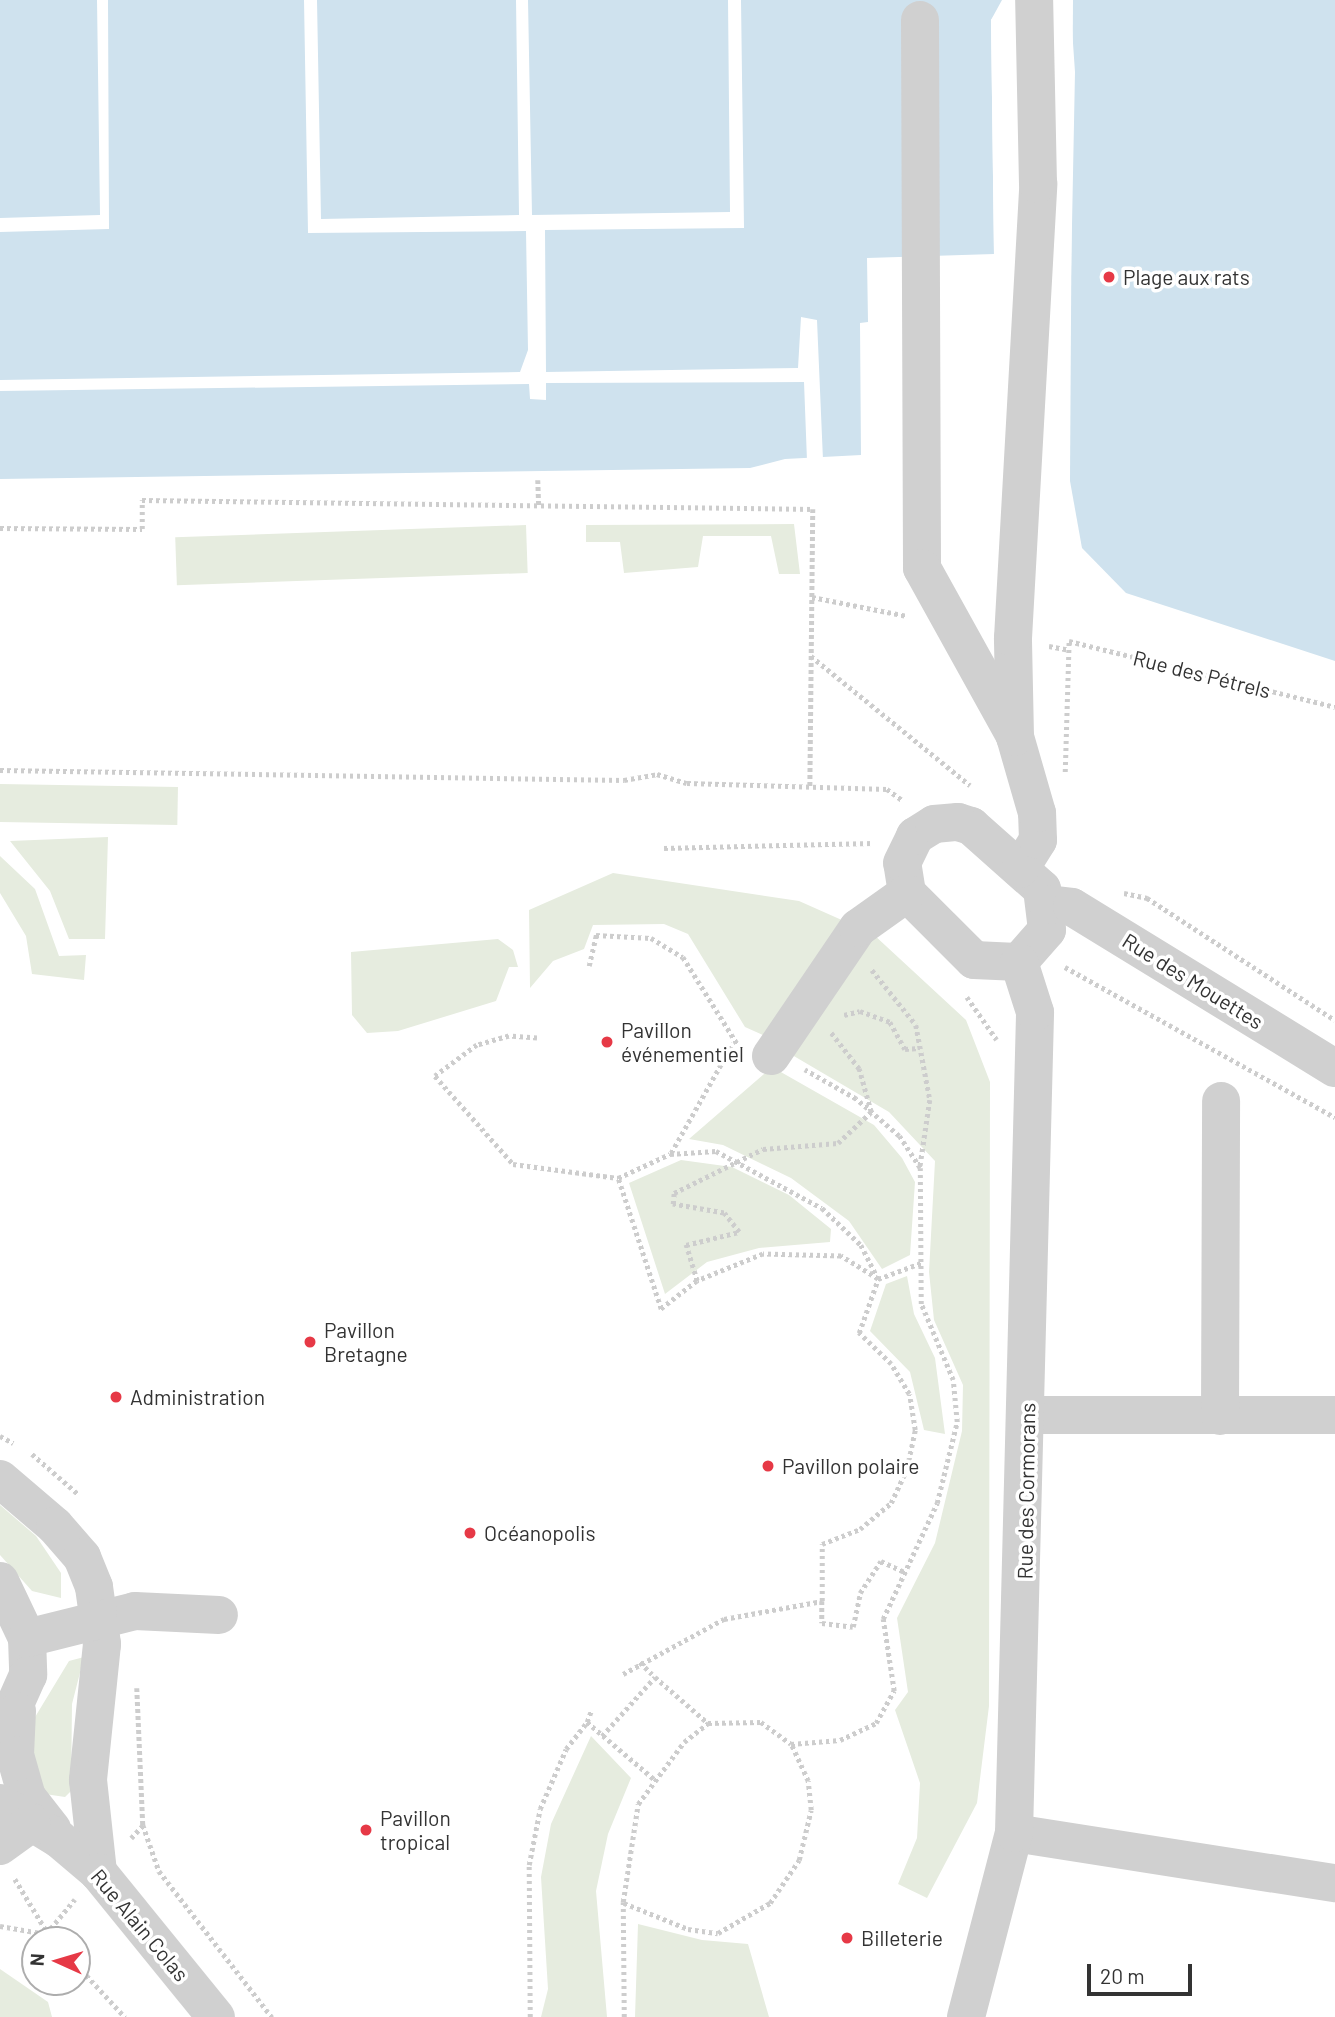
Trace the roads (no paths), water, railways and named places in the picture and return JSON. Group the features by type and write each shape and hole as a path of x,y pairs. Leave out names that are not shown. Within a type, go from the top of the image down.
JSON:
{"street":[{"path":"1015,737 1013,629 1038,184 1034,0"},
{"path":"920,20 922,568 1015,737 1037,813 1038,840 1020,869"},
{"path":"934,824 971,826 1020,869 1042,888 1048,904 1041,943 1019,962 988,966 974,960 907,893 906,849 934,824"},
{"path":"771,1056 846,945 876,910 907,893"},
{"name":"Rue des Mouettes","path":"1048,904 1087,916 1335,1068"},
{"name":"Rue des Cormorans","path":"966,2017 1014,1833 1027,1415 1035,1012 1019,962"},
{"path":"1220,1416 1222,1101"},
{"path":"1027,1415 1335,1415"},
{"path":"0,1479 25,1494 82,1558 99,1618 102,1644 88,1780 98,1872"},
{"path":"0,1581 27,1638 135,1611 219,1615"},
{"name":"Rue Alain Colas","path":"27,1638 28,1675 8,1725 27,1797 46,1831"},
{"name":"Rue Alain Colas","path":"0,1803 46,1831 98,1872 216,2017"},
{"path":"3,1856 46,1831"},
{"path":"1014,1833 1335,1883"}],"water":[{"path":"0,0 1002,0 991,20 994,254 867,258 868,322 860,323 861,455 785,459 750,468 0,479"},
{"path":"1073,0 1335,0 1335,661 1126,593 1082,548 1070,481"}],"place":[{"name":"Plage aux rats","path":"1109,277"},
{"name":"Pavillon événementiel","path":"607,1042"},
{"name":"Pavillon Bretagne","path":"310,1342"},
{"name":"Administration","path":"116,1397"},
{"name":"Pavillon polaire","path":"768,1466"},
{"name":"Océanopolis","path":"470,1533"},
{"name":"Pavillon tropical","path":"366,1830"},
{"name":"Billeterie","path":"847,1938"}]}
